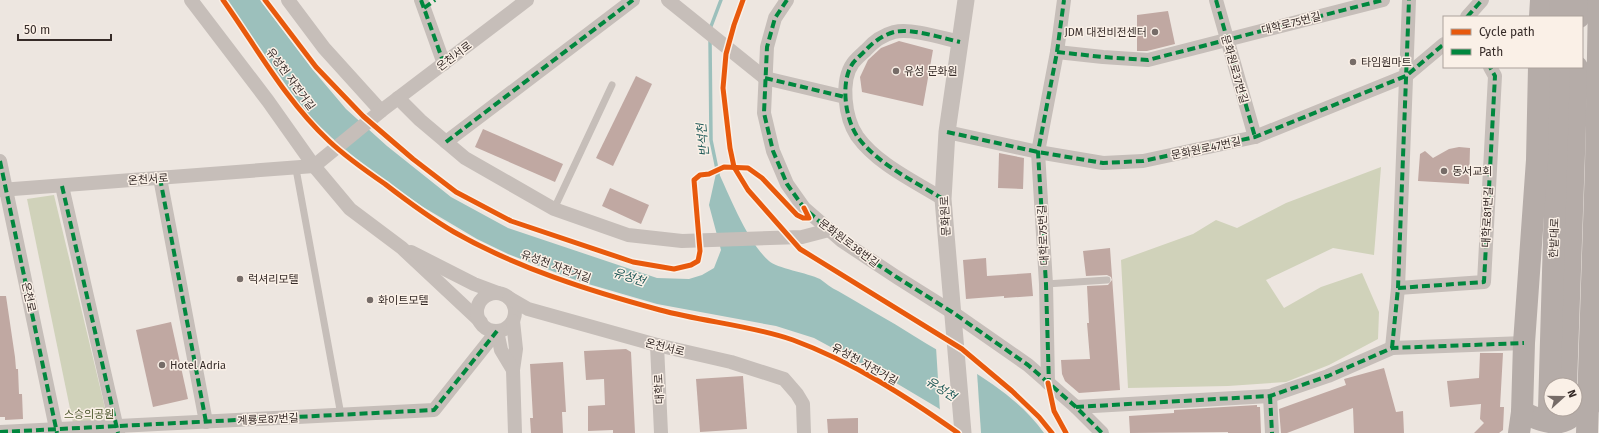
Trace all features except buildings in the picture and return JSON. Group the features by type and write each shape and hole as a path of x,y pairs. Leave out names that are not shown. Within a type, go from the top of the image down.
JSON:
{"main road":[{"path":"1540,16 1541,0"},
{"path":"1560,0 1560,16"},
{"path":"1579,0 1579,16"},
{"path":"1587,433 1596,165 1599,0"},
{"path":"1532,433 1521,423 1524,343 1537,160 1539,68"},
{"name":"한밭대로","path":"1550,377 1559,68"},
{"name":"한밭대로","path":"1566,377 1577,68"},
{"path":"1587,399 1599,420"},
{"path":"1521,423 1543,422 1557,424 1572,418 1580,410 1587,399"}],"street":[{"path":"191,0 268,101 314,166 350,209 402,248 485,327 497,331 509,326 520,311 528,309"},
{"path":"288,0 324,48 382,111"},
{"name":"온천서로","path":"3,190 296,169 314,166 398,98 527,0"},
{"path":"446,142 633,0"},
{"path":"668,0 765,78 845,97"},
{"name":"문화원로38번길","path":"787,0 775,18 767,47 764,113 773,151 787,184 804,208 829,230 867,258 952,312 1028,365 1048,383"},
{"name":"문화원로","path":"963,433 943,199 947,132 966,0"},
{"name":"대학로75번길","path":"1048,383 1046,284 1038,152 1057,52 1064,0"},
{"name":"문화원로37번길","path":"1216,0 1256,137"},
{"name":"대학로75번길","path":"1057,52 1148,60 1383,0"},
{"path":"1392,348 1398,288 1409,0"},
{"path":"1468,16 1482,0"},
{"path":"426,3 444,64"},
{"path":"943,199 889,165 857,136 850,123 845,97 846,83 852,64 874,41 894,32 910,31 960,42"},
{"name":"문화원로47번길","path":"947,132 1038,152 1103,163 1142,161 1256,137 1406,76 1443,45"},
{"name":"대학로81번길","path":"1398,288 1484,282 1495,76 1491,68"},
{"path":"398,98 420,120 465,158 554,209 628,235 682,241 802,236 829,230"},
{"name":"온천로","path":"0,161 3,190 57,431"},
{"path":"160,178 206,422"},
{"path":"62,186 117,430"},
{"name":"온천서로","path":"402,248 427,259 474,284 504,296 528,309 657,345 731,362 784,379 797,394 803,404 804,433"},
{"path":"481,322 478,317 479,305 487,296 504,296 515,309 514,318 516,349 513,370 516,433"},
{"path":"497,331 501,350 513,370"},
{"name":"계룡로87번길","path":"0,432 117,430 206,422 434,410 497,331"},
{"path":"1076,407 1270,396 1328,376 1392,348 1524,343"},
{"name":"대학로","path":"657,345 662,433"},
{"path":"1048,383 1076,407 1102,433"},
{"path":"1270,396 1272,433"}],"lane":[{"path":"554,209 612,85"},
{"path":"296,169 341,415"},
{"path":"1046,284 1107,280"}],"green space":[{"path":"1381,167 1374,255 1333,248 1266,280 1284,308 1321,287 1362,273 1379,312 1378,339 1329,365 1286,382 1228,386 1128,388 1121,260 1193,234 1216,220 1237,228 1286,203"},
{"name":"스승의공원","path":"54,195 111,433 75,433 27,199"}],"water":[{"name":"유성천","path":"226,0 260,0 313,70 346,109 387,146 451,197 508,228 657,278 689,279 702,275 714,268 721,250 709,205 717,169 746,231 761,253 769,261 778,266 820,279 967,367 1001,390 1017,403 1044,433 973,433 938,408 886,377 814,338 776,326 657,304 578,281 508,254 477,239 423,207 363,165 332,138 305,112"}],"pier":[{"path":"936,347 977,372 981,433 969,433 940,412"}],"waterway":[{"name":"반석천","path":"710,29 721,0"},
{"name":"반석천","path":"710,39 711,140 718,174"}],"marked path":[{"path":"421,0 444,64"},
{"path":"424,8 435,0"},
{"path":"446,142 633,0"},
{"path":"787,0 775,18 767,47 764,113 773,151 787,184 804,208 842,241 952,312 1028,365 1076,407 1102,433"},
{"path":"1049,386 1046,284 1038,152 1057,52 1064,0"},
{"path":"1216,0 1255,137"},
{"path":"1057,52 1148,60 1383,0"},
{"path":"1392,348 1398,288 1409,0"},
{"path":"1468,16 1482,0"},
{"path":"943,199 885,163 865,146 857,136 849,120 845,89 846,79 853,63 875,42 890,33 901,31 918,32 960,42"},
{"path":"947,132 1038,152 1103,163 1143,161 1255,137 1406,76 1443,45"},
{"path":"1398,288 1484,282 1495,76 1491,68"},
{"path":"765,78 845,97"},
{"path":"0,161 57,433"},
{"path":"160,178 206,422"},
{"path":"62,186 118,433"},
{"path":"0,432 434,410 497,331"},
{"path":"1076,407 1270,396 1328,376 1392,348 1524,343"},
{"path":"1270,396 1272,433"}],"cycle path":[{"name":"유성천 자전거길","path":"223,0 273,74 313,125 342,153 356,164 410,203 454,232 503,257 528,267 634,303 677,314 744,327 793,340 837,359 879,381 958,433"},
{"path":"265,0 316,67 363,116 413,159 456,192 511,221 633,262 674,269 691,265 698,261 700,251 694,180 700,175 709,174 724,167 748,168 762,178 797,215 803,218 809,218 804,208"},
{"path":"743,0 726,54 723,88 730,148 734,167 748,190 800,249 962,349 1012,391 1039,417 1052,433"},
{"path":"1048,383 1054,411 1066,433"}],"place":[{"name":"JDM 대전비전센터","path":"1155,32"},
{"name":"타임원마트","path":"1353,62"},
{"name":"유성 문화원","path":"896,71"},
{"name":"동서교회","path":"1444,171"},
{"name":"럭셔리모텔","path":"240,279"},
{"name":"화이트모텔","path":"370,300"},
{"name":"Hotel Adria","path":"162,365"}]}
